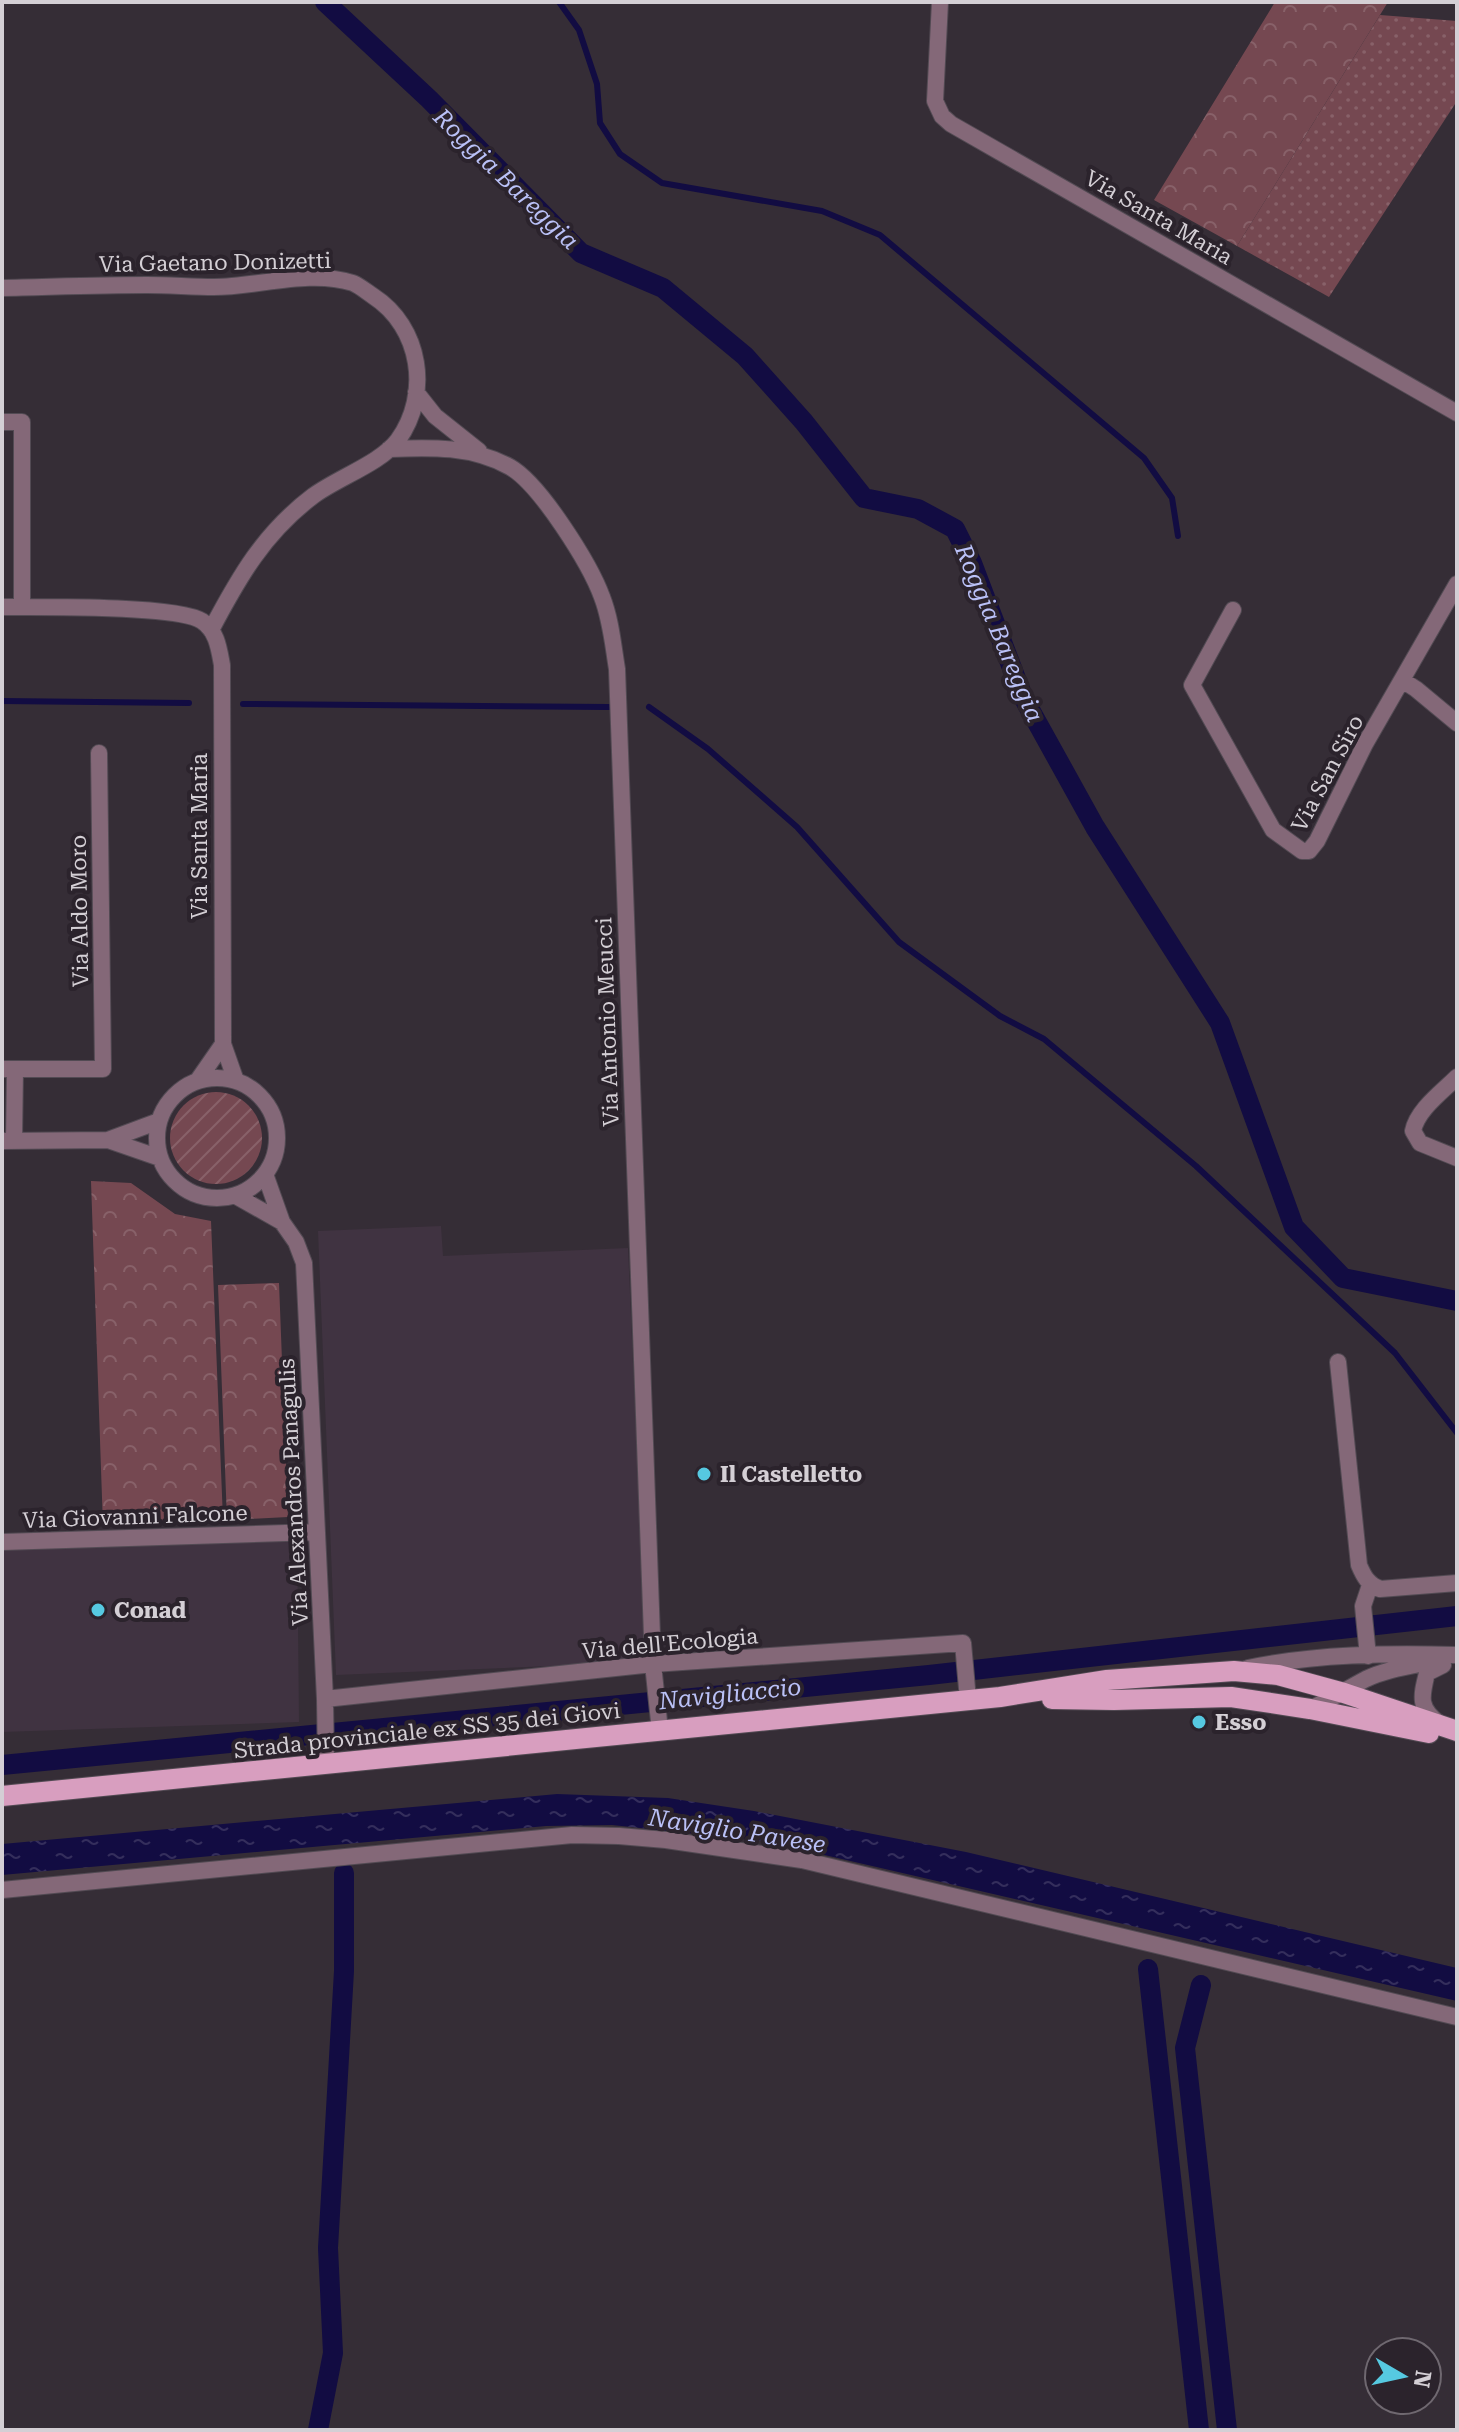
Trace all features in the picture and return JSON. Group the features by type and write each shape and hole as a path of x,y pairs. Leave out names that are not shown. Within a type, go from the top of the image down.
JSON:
{"main road":[{"name":"Strada provinciale ex SS 35 dei Giovi","path":"1000,1697 1107,1680 1234,1671 1278,1675 1344,1693 1452,1732"},
{"name":"Strada provinciale ex SS 35 dei Giovi","path":"2,1796 326,1765 659,1722 967,1691 1000,1697 1114,1700 1231,1697 1452,1732"}],"street":[{"name":"Via Santa Maria","path":"940,2 935,101 942,116 951,124 1457,413"},
{"name":"Via Gaetano Donizetti","path":"2,288 216,287 331,279 355,284 382,301 394,312 407,332 417,366 416,392 412,414 397,441 312,497 282,524 257,550 211,630"},
{"path":"416,392 435,416 487,457"},
{"path":"2,422 22,422 22,607"},
{"name":"Via Antonio Meucci","path":"389,449 468,451 512,468 538,492 587,567 611,625 617,669 654,1673 659,1722"},
{"name":"Via San Siro","path":"1233,610 1192,685 1273,830 1302,851 1314,848 1365,744 1457,584"},
{"path":"2,607 161,611 189,615 211,630"},
{"name":"Via Santa Maria","path":"211,630 219,645 222,665 223,1044 236,1081"},
{"path":"1402,680 1457,723"},
{"name":"Via Aldo Moro","path":"9,1070 103,1069 99,753"},
{"path":"198,1080 223,1044"},
{"path":"9,1070 8,1141 108,1140 160,1158"},
{"path":"1457,1077 1422,1113 1413,1131 1420,1143 1457,1158"},
{"path":"217,1078 236,1081 253,1089 266,1103 274,1120 277,1138 274,1157 265,1174 252,1187 236,1196 217,1199 199,1196 175,1181 160,1158 156,1139 159,1121 167,1103 181,1089 198,1080 217,1078"},
{"path":"108,1140 159,1121"},
{"name":"Via Alexandros Panagulis","path":"265,1174 282,1222 296,1242 304,1263 326,1765"},
{"path":"236,1196 282,1222"},
{"path":"1338,1362 1359,1565 1370,1585 1363,1606 1367,1649"},
{"name":"Via Giovanni Falcone","path":"2,1542 317,1532"},
{"path":"1370,1585 1391,1589 1457,1583"},
{"name":"Via dell'Ecologia","path":"325,1699 654,1673 963,1643 967,1691"},
{"path":"1234,1671 1367,1649 1387,1653 1457,1656"},
{"path":"1310,1709 1366,1679 1390,1670 1457,1656"},
{"path":"1452,1732 1429,1716 1421,1694 1427,1673 1457,1656"},
{"path":"2,1890 529,1837 619,1836 743,1849 802,1860 1457,2017"}],"shaded area":[{"path":"441,1226 443,1256 628,1248 646,1662 336,1675 318,1231"},
{"path":"297,1528 299,1722 2,1732 2,1550"}],"green space":[{"path":"1275,2 1388,2 1237,246 1154,200"},
{"path":"1380,15 1457,21 1457,101 1329,297 1237,246"},
{"path":"216,1092 234,1095 249,1105 259,1120 262,1138 259,1156 249,1171 234,1181 216,1184 198,1181 183,1171 173,1156 170,1138 173,1120 183,1105 198,1095"},
{"path":"91,1181 131,1183 175,1214 211,1221 223,1520 103,1526"},
{"path":"279,1283 288,1517 227,1520 218,1285"}],"water":[{"name":"Naviglio Pavese","path":"557,1794 668,1798 754,1811 966,1852 1457,1968 1457,2001 764,1841 612,1825 546,1826 2,1875 2,1844"}],"waterway":[{"name":"Roggia Bareggia","path":"325,2 429,99 581,253 663,288 745,356 804,422 864,498 918,509 955,529 972,563 1023,697 1095,827 1220,1023 1294,1227 1343,1278 1457,1301"},
{"path":"559,2 579,30 597,84 600,123 620,154 662,183 822,211 880,235 1144,458 1172,498 1178,536"},
{"path":"2,701 189,703"},
{"path":"243,704 609,707"},
{"path":"649,707 708,749 797,827 899,942 1000,1016 1044,1039 1196,1166 1395,1353 1457,1433"},
{"name":"Navigliaccio","path":"2,1765 929,1675 1457,1616"},
{"path":"318,2430 333,2353 328,2248 344,1971 344,1873"},
{"path":"1148,1969 1199,2430"},
{"path":"1201,1985 1185,2048 1227,2430"}],"place":[{"name":"Il Castelletto","path":"704,1474"},
{"name":"Conad","path":"98,1610"},
{"name":"Esso","path":"1199,1722"}]}
